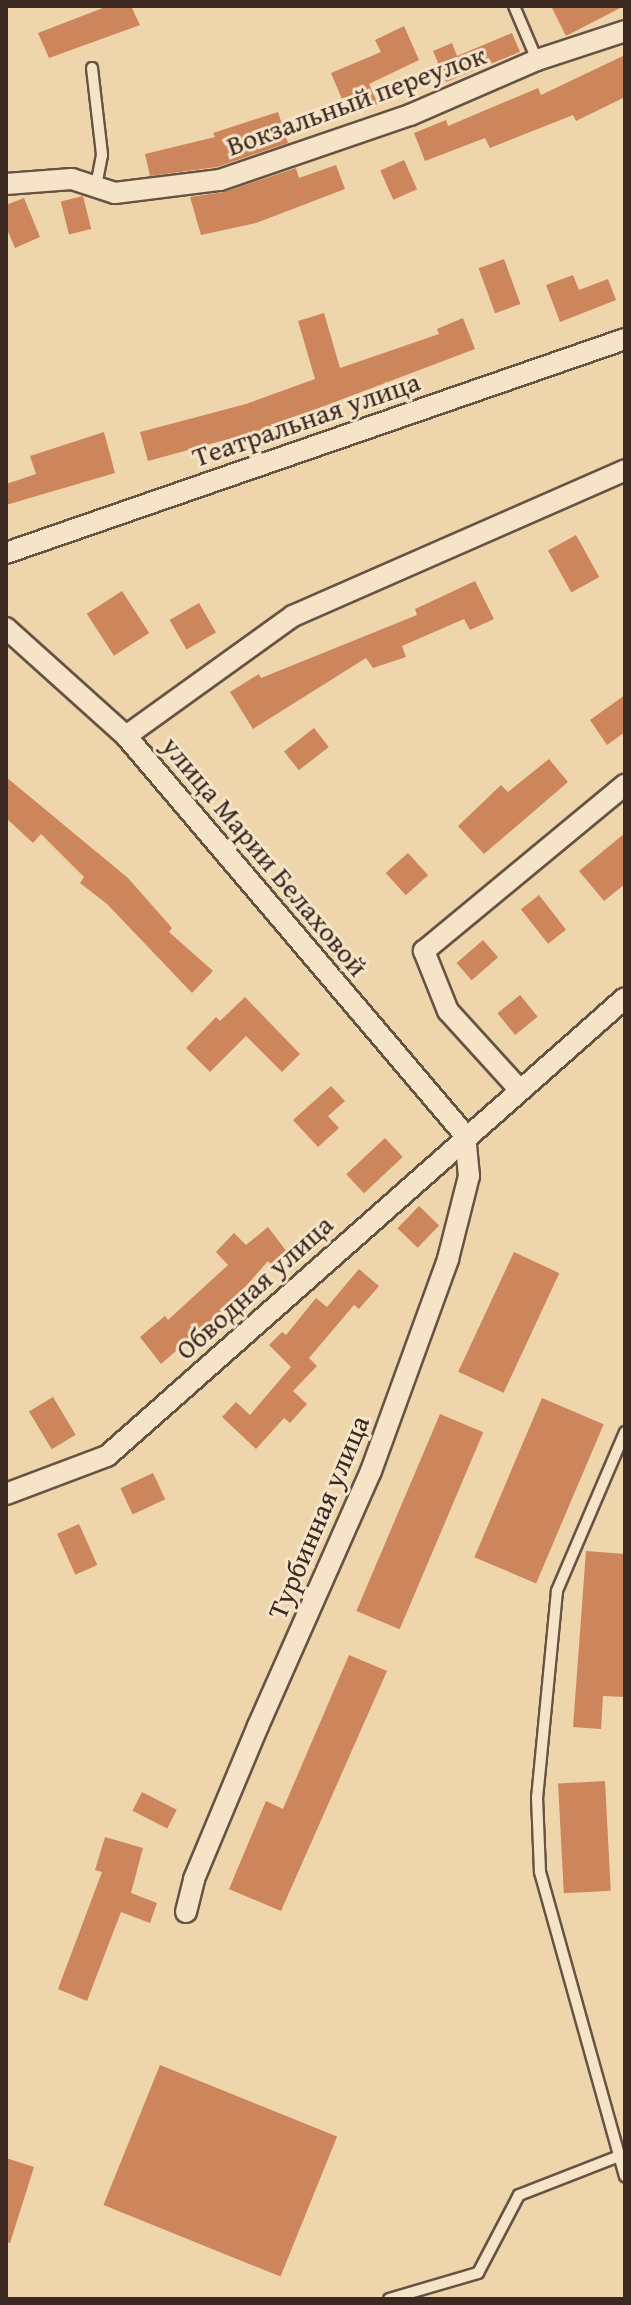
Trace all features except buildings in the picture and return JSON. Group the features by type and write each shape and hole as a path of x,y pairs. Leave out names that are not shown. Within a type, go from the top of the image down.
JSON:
{"street":[{"name":"Вокзальный переулок","path":"6,184 72,179 115,193 220,180 410,115 537,60 625,31"},
{"name":"Театральная улица","path":"6,553 625,339"},
{"path":"126,736 293,616 625,470"},
{"name":"улица Марии Белаховой","path":"6,628 126,736 465,1135"},
{"path":"519,1089 448,1011 424,951 625,785"},
{"name":"Обводная улица","path":"6,1494 107,1456 465,1135 625,998"},
{"name":"Турбинная улица","path":"186,1912 194,1879 371,1471 448,1259 469,1176 465,1135"}],"lane":[{"path":"514,6 537,60"},
{"path":"92,68 102,155 96,187"},
{"path":"625,1432 557,1591 537,1797 540,1872 625,2176"},
{"path":"389,2299 478,2273 519,2195 619,2156"}]}
